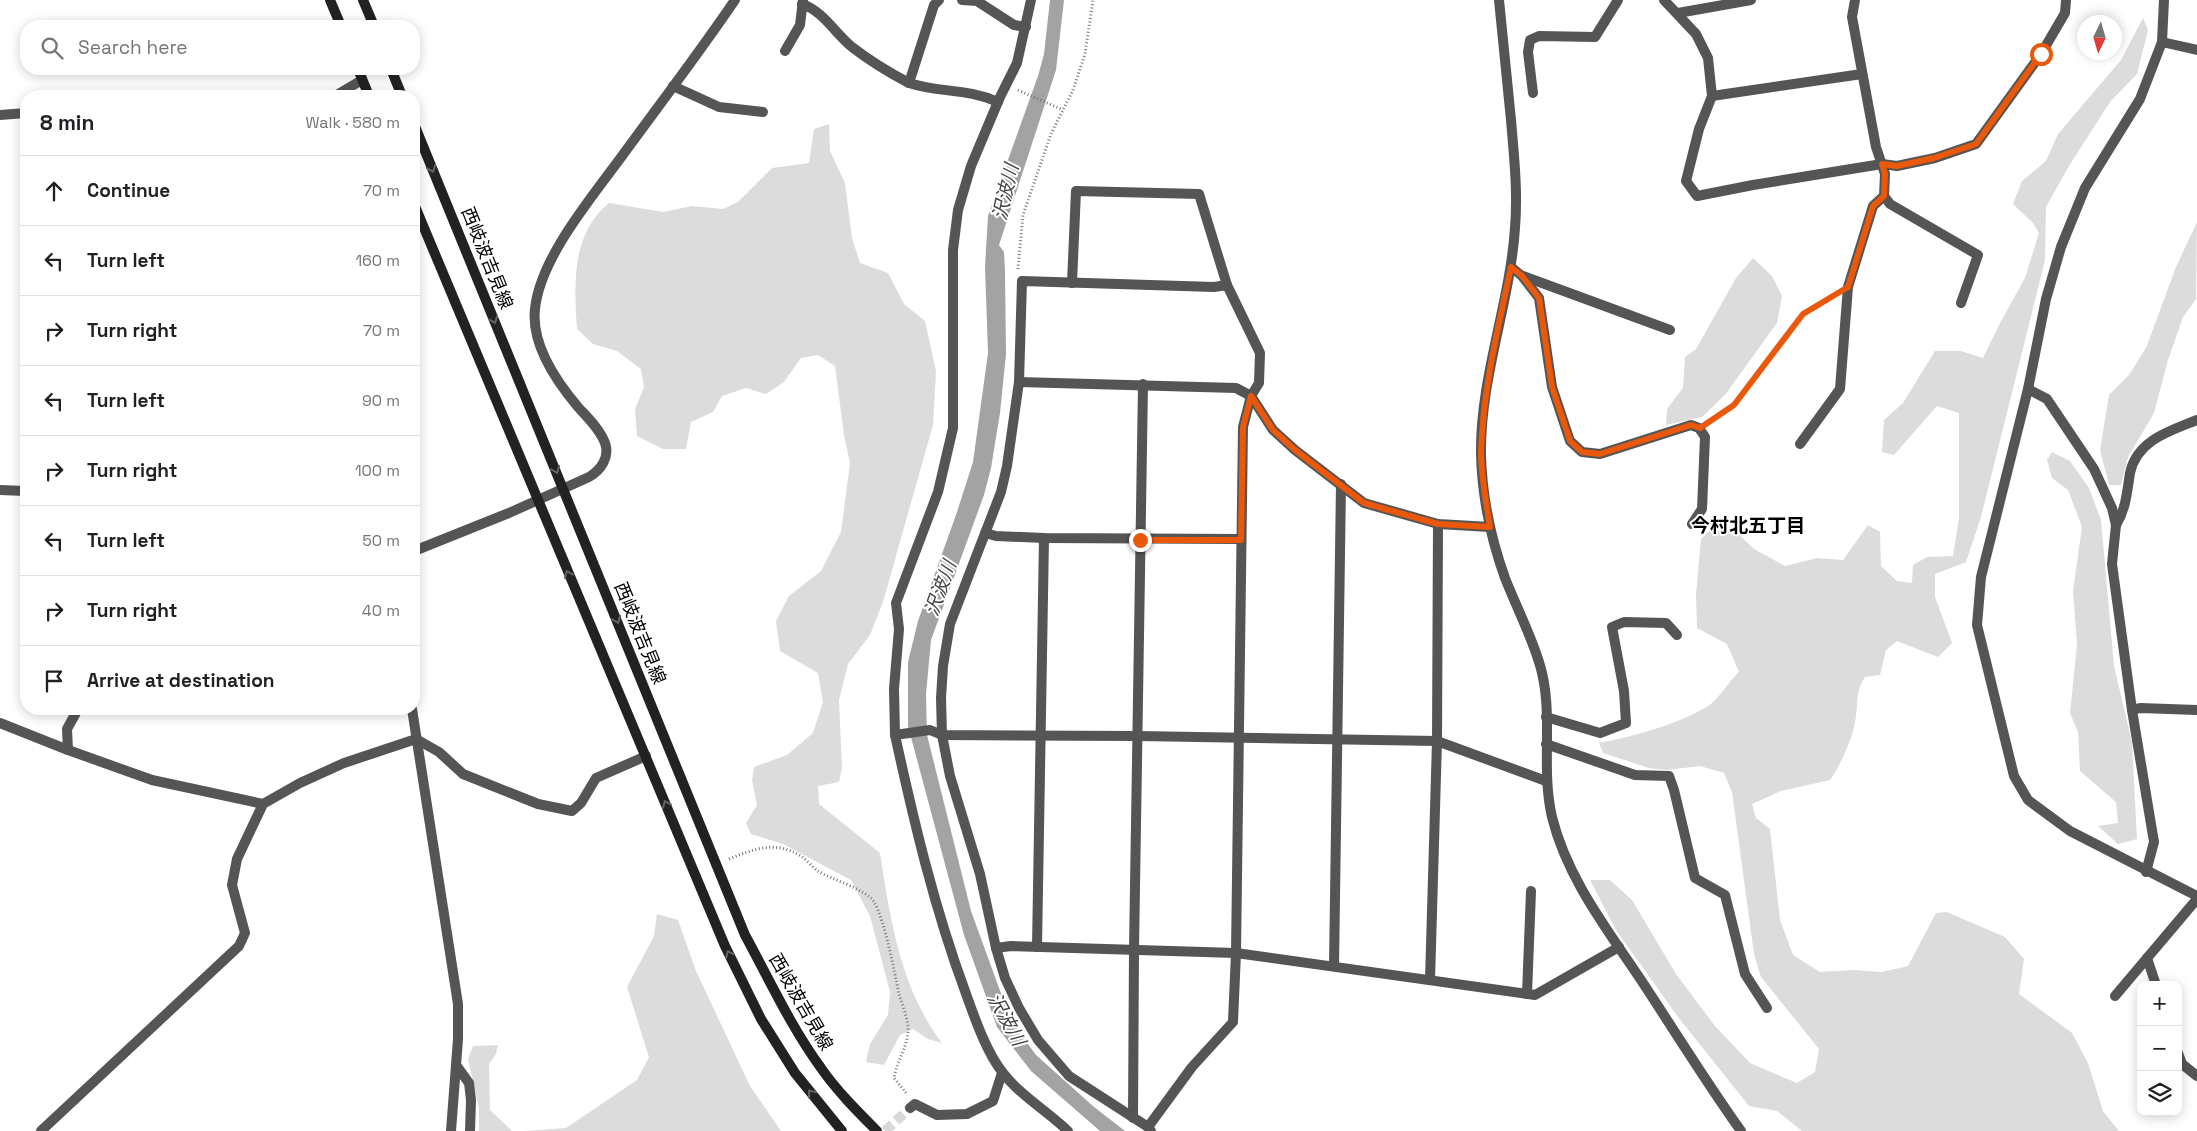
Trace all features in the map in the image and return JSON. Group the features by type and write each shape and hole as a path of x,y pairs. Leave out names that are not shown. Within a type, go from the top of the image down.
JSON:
{"main road":[{"path":"330,0 338,20"},
{"path":"363,0 371,20"},
{"path":"360,75 366,90"},
{"path":"393,75 400,90"},
{"name":"西岐波吉見線","path":"420,139 745,935 788,1014 821,1069 856,1110 877,1131"},
{"path":"420,219 725,946 761,1019 794,1073 842,1131"}],"street":[{"path":"420,548 509,513 596,473 604,463 606,450 601,435 562,389 554,375 536,331 534,310 539,288 572,225 735,0"},
{"path":"910,83 934,5 939,0"},
{"path":"962,0 977,2 1014,25 1026,27"},
{"path":"1031,0 1017,63 971,166 958,210 953,250 953,428 938,492 896,602 899,629 894,689 898,734 912,814 938,912 979,1029 1002,1073 1033,1103 1068,1131"},
{"path":"1499,0 1516,194 1511,267 1487,384 1483,419 1481,453 1483,482 1490,527 1505,578 1527,627 1544,678 1546,781 1552,817 1562,847 1587,899 1740,1131"},
{"path":"1533,93 1528,52 1530,40 1539,36 1595,37 1618,0"},
{"path":"1664,0 1696,34 1708,58 1712,96 1699,129 1686,181 1698,196 1882,164 1897,166 1934,158 1976,144 2041,54 2065,13 2066,0"},
{"path":"1678,13 1751,0"},
{"path":"1854,0 1852,17 1876,147 1885,174 1884,196 1890,204 1978,255 1961,304"},
{"path":"2115,996 2197,898 2070,832 2028,800 2014,776 1977,625 1981,577 2028,389 2046,299 2061,247 2085,188 2140,100 2162,42 2164,0"},
{"path":"785,51 800,25 802,2 813,8 852,47 890,73 921,87 982,95 998,102"},
{"path":"2162,42 2197,50"},
{"path":"1712,96 1862,74"},
{"path":"345,90 362,80"},
{"path":"673,86 719,107 763,112"},
{"path":"0,115 20,113"},
{"path":"1072,283 1076,191 1198,194 1227,285 1260,353 1259,383 1251,396 1243,427 1236,953 1233,1022 1192,1067 1150,1129 1069,1076 1038,1040 1019,1008 1005,978 996,948 980,874 950,776 942,735 941,698 943,666 950,624 1001,492 1007,466 1019,382 1022,281 1072,283 1214,287 1227,285"},
{"path":"1800,444 1840,389 1848,287 1873,206 1884,196"},
{"path":"1511,267 1522,276 1539,298 1552,387 1570,441 1582,452 1600,454 1691,425 1700,428 1705,437 1702,509 1692,524"},
{"path":"1522,276 1670,330"},
{"path":"1019,382 1236,388 1251,396 1273,430 1295,450 1364,503 1438,524 1490,527"},
{"path":"1133,1118 1143,384"},
{"path":"2028,389 2047,399 2094,469 2112,508 2116,525 2112,564 2132,710 2154,842 2146,872"},
{"path":"2116,525 2123,513 2131,470 2140,451 2158,436 2197,420"},
{"path":"1334,966 1341,484"},
{"path":"0,490 20,490"},
{"path":"1430,980 1436,741 1438,524"},
{"path":"985,532 996,536 1044,538 1241,540"},
{"path":"1037,947 1044,538"},
{"path":"1546,717 1600,733 1626,723 1624,691 1612,627 1624,622 1666,623 1677,635"},
{"path":"2132,710 2140,708 2197,710"},
{"path":"68,750 67,729 75,715"},
{"path":"413,715 458,1004 458,1039 451,1131"},
{"path":"0,723 152,780 263,804"},
{"path":"898,734 930,730 942,735 1436,741 1546,781"},
{"path":"41,1131 239,946 245,933 232,885 237,859 263,804 300,783 344,763 416,739 439,752 463,774 538,804 572,812 581,803 596,778 646,756"},
{"path":"1546,744 1635,775 1669,776 1695,878 1725,895 1745,974 1767,1008"},
{"path":"1528,994 1531,891"},
{"path":"996,948 1010,946 1236,953 1536,995 1619,947"},
{"path":"2147,958 2155,981"},
{"path":"2182,1064 2197,1076"},
{"path":"456,1065 469,1083 471,1100 470,1131"},
{"path":"913,1106 937,1115 967,1114 994,1102 1002,1073"}],"path":[{"path":"1022,281 1018,272 1023,216 1051,134 1073,90 1085,54 1093,0"},
{"path":"1014,88 1063,110"},
{"path":"1700,428 1734,405 1803,314 1848,287"},
{"path":"716,864 755,848 778,848 801,856 816,870 835,881 861,892 874,902 908,1027 906,1045 896,1064 894,1078 913,1106"}],"shaded area":[{"path":"2143,18 2148,30 2137,74 2110,102 2069,166 2046,207 2045,260 1981,517 1966,562 1935,574 1935,597 1952,643 1938,657 1897,641 1886,650 1880,675 1865,677 1859,689 1851,737 1842,760 1830,780 1781,791 1752,804 1756,818 1770,829 1780,920 1793,955 1820,972 1853,970 1882,972 1908,966 1936,913 1947,912 2005,937 2024,959 2019,994 2072,1033 2088,1063 2103,1111 2119,1131 1802,1131 1777,1111 1749,1106 1678,1017 1616,930 1590,880 1610,880 1632,900 1676,974 1715,1026 1750,1063 1797,1083 1815,1072 1819,1049 1761,977 1754,954 1732,792 1724,773 1700,766 1667,770 1649,768 1603,753 1599,743 1655,729 1697,713 1712,703 1739,672 1727,644 1697,628 1696,594 1701,539 1716,524 1734,530 1754,549 1785,566 1817,558 1843,560 1868,525 1880,532 1881,566 1897,581 1912,583 1913,565 1927,557 1953,556 1959,518 1959,413 1937,406 1894,455 1882,452 1884,420 1903,403 1935,351 1961,351 1983,358 2025,278 2039,233 2033,223 2013,204 2022,181 2046,161 2058,134 2122,58"},
{"path":"829,124 830,151 845,183 852,238 860,263 888,273 904,304 925,321 936,371 933,425 883,602 870,635 848,664 839,700 842,768 839,782 818,786 819,804 880,853 893,928 907,977 916,1000 942,1043 928,1039 913,1029 900,1035 884,1065 866,1062 870,1044 888,1015 890,992 870,916 851,880 783,844 751,834 746,823 757,805 752,780 754,767 787,755 813,733 823,702 818,673 780,651 776,621 789,596 821,571 841,532 850,463 844,435 835,366 818,355 801,358 784,382 766,394 746,388 722,396 713,412 691,422 686,449 663,449 637,436 635,409 644,387 641,369 617,351 593,344 577,329 575,295 581,245 597,216 609,203 663,212 692,206 723,209 738,202 772,168 809,163 814,129"},
{"path":"2197,222 2196,299 2183,317 2168,360 2154,413 2128,457 2121,485 2109,485 2100,450 2109,395 2129,375 2146,348 2176,267"},
{"path":"1753,258 1772,276 1782,296 1777,323 1725,395 1702,417 1666,425 1667,409 1683,388 1685,357 1696,349 1736,278"},
{"path":"2052,452 2070,461 2089,488 2101,520 2114,666 2132,742 2137,839 2118,844 2098,826 2118,823 2116,802 2080,771 2078,732 2070,713 2077,645 2073,591 2082,527 2068,490 2052,478 2047,460"},
{"path":"657,914 678,920 696,971 750,1086 781,1131 524,1131 566,1128 637,1080 649,1057 627,987 654,936"},
{"path":"498,1045 496,1054 489,1064 490,1110 512,1131 479,1131 479,1108 468,1059 473,1046"}],"water":[{"name":"沢波川","path":"1050,0 1064,0 1056,70 999,245 1004,252 1006,354 1000,413 991,468 984,495 931,640 926,694 927,735 971,911 1011,1021 1036,1055 1094,1107 1125,1131 1100,1131 1031,1071 997,1027 964,935 908,726 908,662 918,621 973,462 988,353 985,267 988,216 1038,76 1044,54"}],"tunnel":[{"path":"885,1131 910,1108"}],"district":[{"name":"今村北五丁目","path":"1748,525"}],"route":[{"path":"1140,540 1241,540 1243,427 1251,396 1273,430 1295,450 1364,503 1438,524 1490,527 1483,482 1481,453 1483,419 1487,384 1511,267 1522,276 1539,298 1552,387 1570,441 1582,452 1600,454 1691,425 1700,428 1734,405 1803,314 1848,287 1873,206 1884,196 1885,174 1882,164 1897,166 1934,158 1976,144 2041,54"}]}
